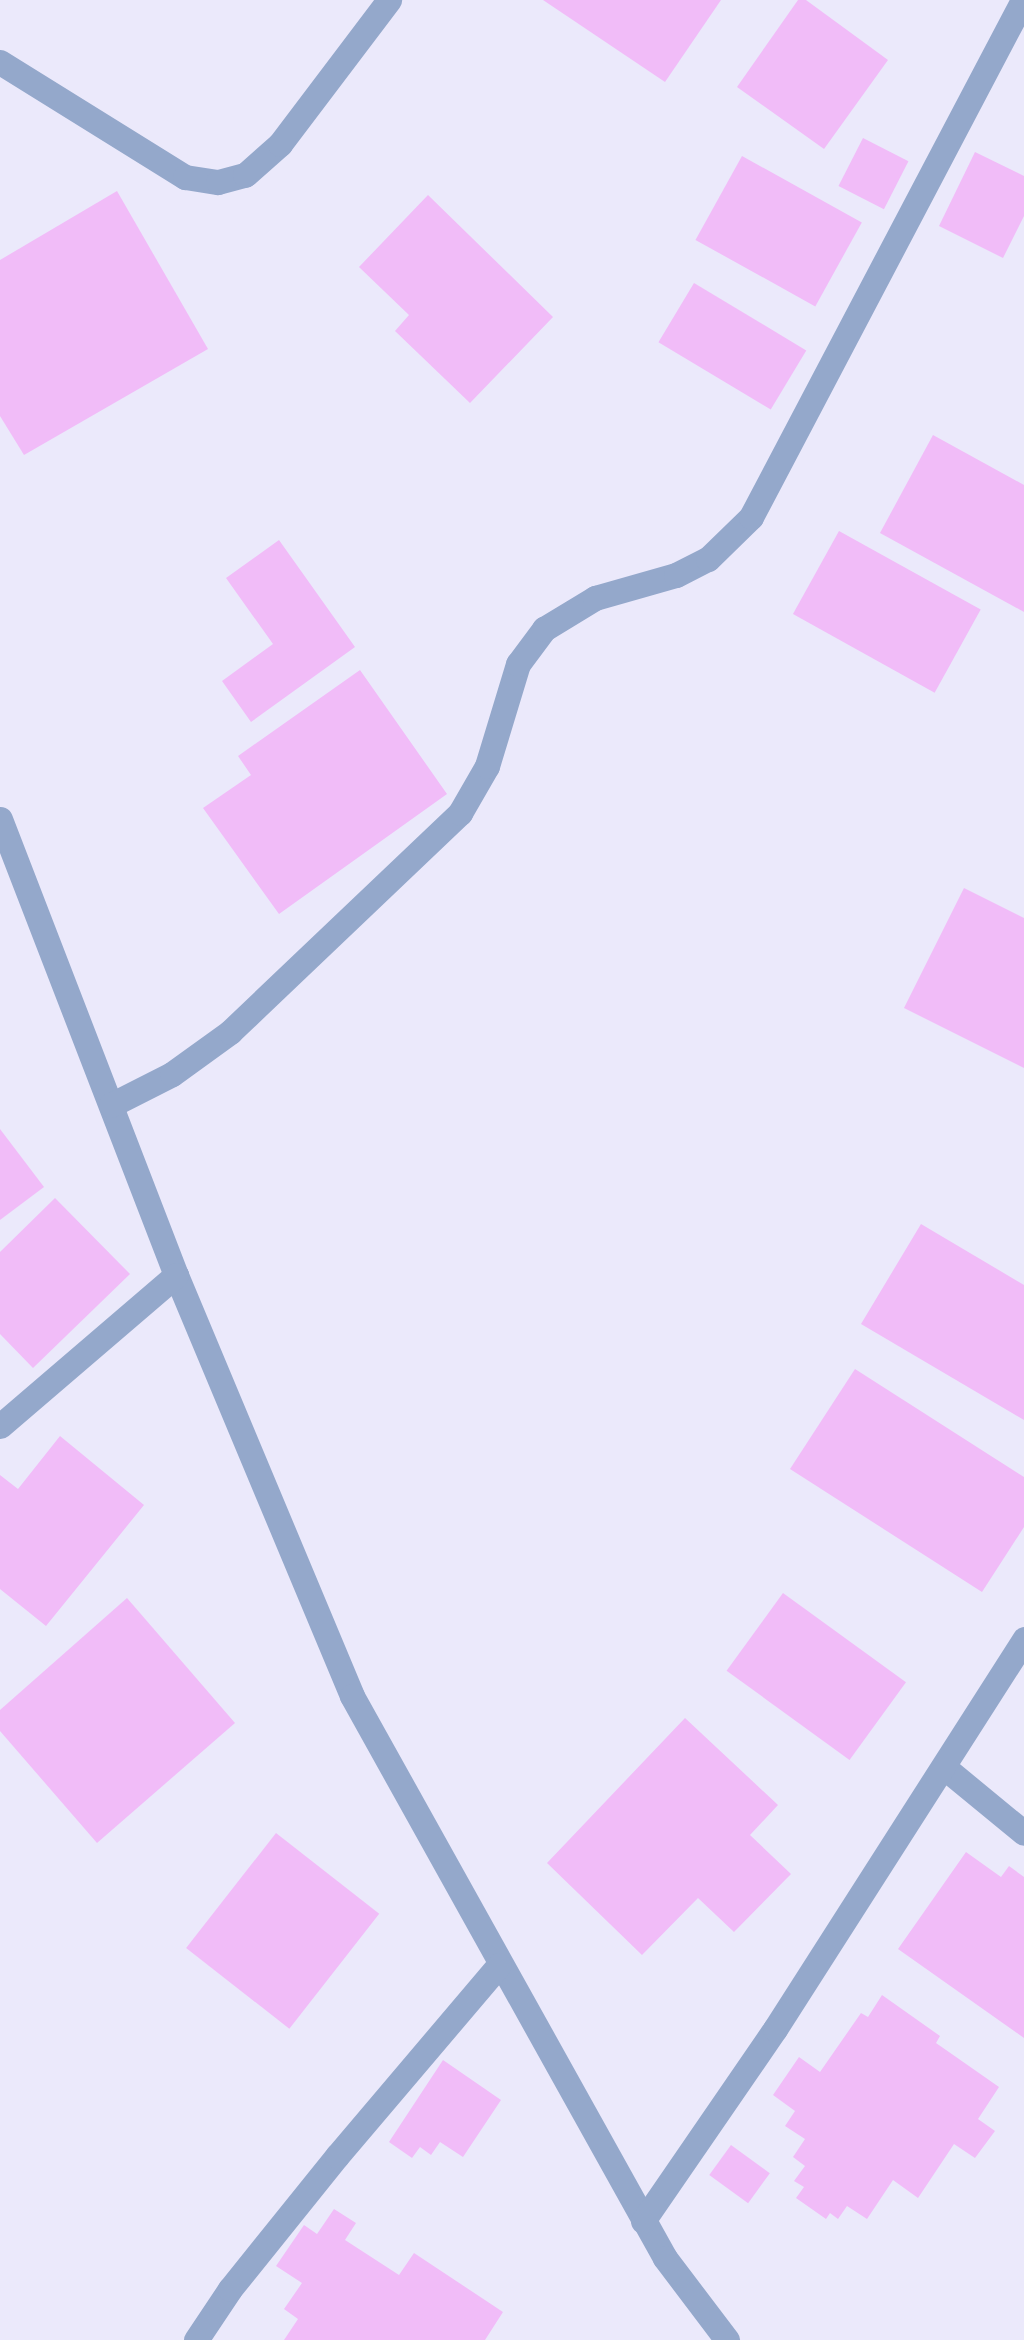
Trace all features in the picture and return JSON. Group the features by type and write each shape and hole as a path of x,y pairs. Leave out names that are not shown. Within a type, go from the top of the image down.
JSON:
{"street":[{"path":"0,62 186,177 218,182 245,175 280,144 389,0"},
{"path":"111,1106 172,1074 230,1032 460,813 487,766 518,664 544,629 595,598 676,575 708,559 751,516 1022,0"},
{"path":"0,819 176,1276 352,1696 664,2258 727,2340"},
{"path":"0,1426 176,1276"},
{"path":"644,2221 945,1768 1024,1639"},
{"path":"945,1768 1024,1833"},
{"path":"196,2340 230,2289 325,2171 499,1965"}],"building":[{"path":"543,0 721,0 665,82"},
{"path":"798,0 806,0 888,60 824,149 737,87"},
{"path":"863,138 908,161 884,209 838,186"},
{"path":"975,152 1024,176 1024,216 1003,258 939,226"},
{"path":"742,156 862,222 815,306 695,240"},
{"path":"117,191 208,349 24,455 0,416 0,260"},
{"path":"428,195 553,317 470,403 395,331 409,315 359,267"},
{"path":"694,283 806,350 771,410 658,342"},
{"path":"933,435 1024,485 1024,612 880,533"},
{"path":"839,531 981,610 935,693 793,614"},
{"path":"279,540 355,647 251,722 222,681 273,644 226,578"},
{"path":"360,670 447,794 279,914 203,808 251,775 238,756"},
{"path":"964,888 1024,918 1024,1068 904,1008"},
{"path":"0,1129 44,1187 0,1220"},
{"path":"55,1198 130,1274 33,1368 0,1334 0,1252"},
{"path":"921,1224 1024,1285 1024,1420 861,1324"},
{"path":"855,1369 1024,1477 1024,1527 982,1592 790,1469"},
{"path":"60,1436 144,1505 46,1626 0,1589 0,1475 18,1489"},
{"path":"783,1593 906,1682 850,1760 727,1671"},
{"path":"127,1598 235,1723 97,1843 0,1731 0,1710"},
{"path":"685,1718 778,1805 750,1835 791,1874 734,1932 698,1898 642,1955 547,1863"},
{"path":"276,1833 379,1914 289,2029 186,1948"},
{"path":"966,1852 1001,1877 1009,1866 1024,1877 1024,2038 898,1949"},
{"path":"882,1995 940,2036 936,2043 999,2087 978,2119 995,2131 975,2158 954,2144 918,2198 893,2180 867,2219 847,2206 838,2219 830,2213 826,2219 796,2198 804,2187 794,2181 805,2166 793,2157 805,2139 785,2126 795,2111 773,2095 799,2057 820,2072 861,2013 868,2017"},
{"path":"443,2060 501,2100 463,2157 440,2142 431,2155 420,2147 412,2158 389,2142"},
{"path":"731,2145 770,2173 748,2203 709,2175"},
{"path":"334,2209 356,2223 345,2240 399,2275 414,2253 503,2312 485,2340 284,2340 298,2319 284,2309 302,2283 276,2266 304,2225 317,2234"}]}
